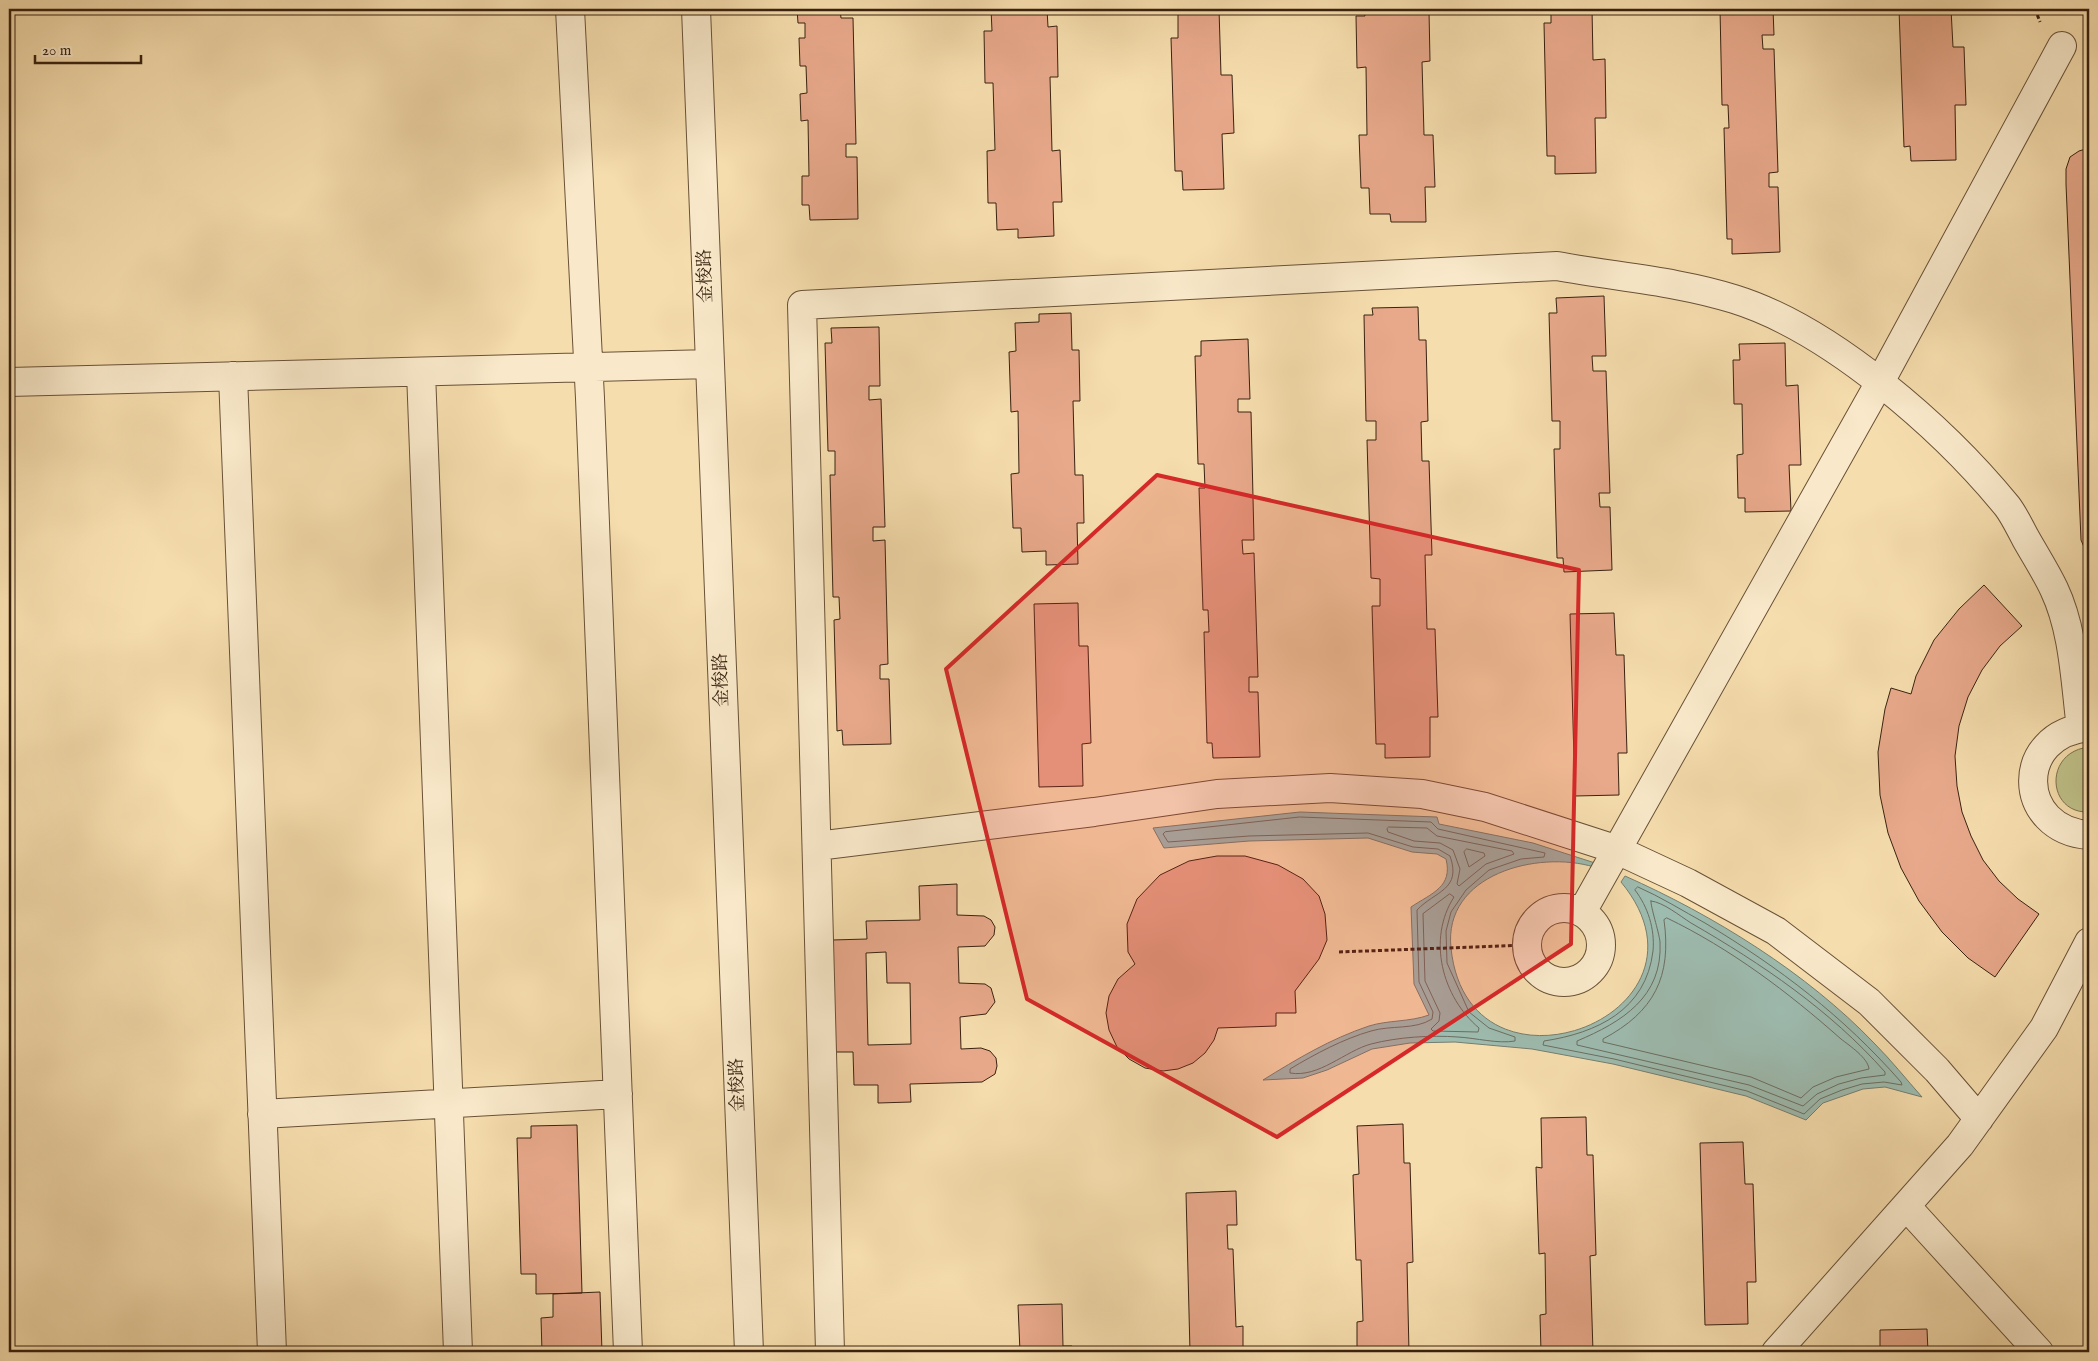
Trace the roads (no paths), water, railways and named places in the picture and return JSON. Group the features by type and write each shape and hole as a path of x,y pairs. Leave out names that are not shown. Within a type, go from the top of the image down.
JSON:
{"street":[{"path":"570,9 589,367 628,1352"},
{"name":"金梭路","path":"696,9 749,1352"},
{"path":"1582,912 1615,849 1880,382 2062,46"},
{"path":"830,1352 802,305 1557,266 1601,275 1660,281 1736,300 1820,340 1880,382 1955,449 2008,507 2057,598 2068,632 2085,728 2060,734 2047,744 2038,758 2034,774 2034,790 2038,804 2048,818 2060,828 2075,834 2089,834"},
{"path":"9,382 710,364"},
{"path":"421,372 458,1352"},
{"path":"233,376 272,1352"},
{"path":"816,846 1094,812 1217,794 1330,788 1422,794 1476,805 1582,836 1615,849 1688,883 1776,931 1869,1002 1936,1070 1979,1119"},
{"path":"1567,907 1582,912 1593,921 1600,934 1601,949 1596,964 1586,974 1573,981 1558,982 1544,976 1532,965 1528,944 1528,934 1534,923 1543,914 1554,909 1567,907"},
{"path":"1776,1352 1960,1145 2044,1028 2089,942"},
{"path":"262,1114 618,1094"},
{"path":"1906,1206 2039,1352"}],"water":[{"path":"1300,812 1437,817 1439,824 1533,843 1595,863 1594,867 1571,863 1547,862 1522,866 1498,873 1478,885 1462,902 1453,923 1451,948 1468,999 1500,1027 1541,1036 1584,1028 1620,1005 1643,972 1646,930 1621,882 1625,876 1692,909 1757,948 1789,970 1848,1017 1880,1049 1922,1097 1885,1087 1863,1089 1823,1103 1806,1120 1746,1096 1613,1064 1532,1049 1455,1042 1410,1043 1372,1049 1327,1070 1303,1078 1263,1080 1314,1050 1355,1031 1376,1024 1429,1015 1414,984 1411,907 1433,893 1444,883 1447,869 1446,859 1437,854 1412,852 1368,838 1249,841 1164,848 1153,828"}]}
